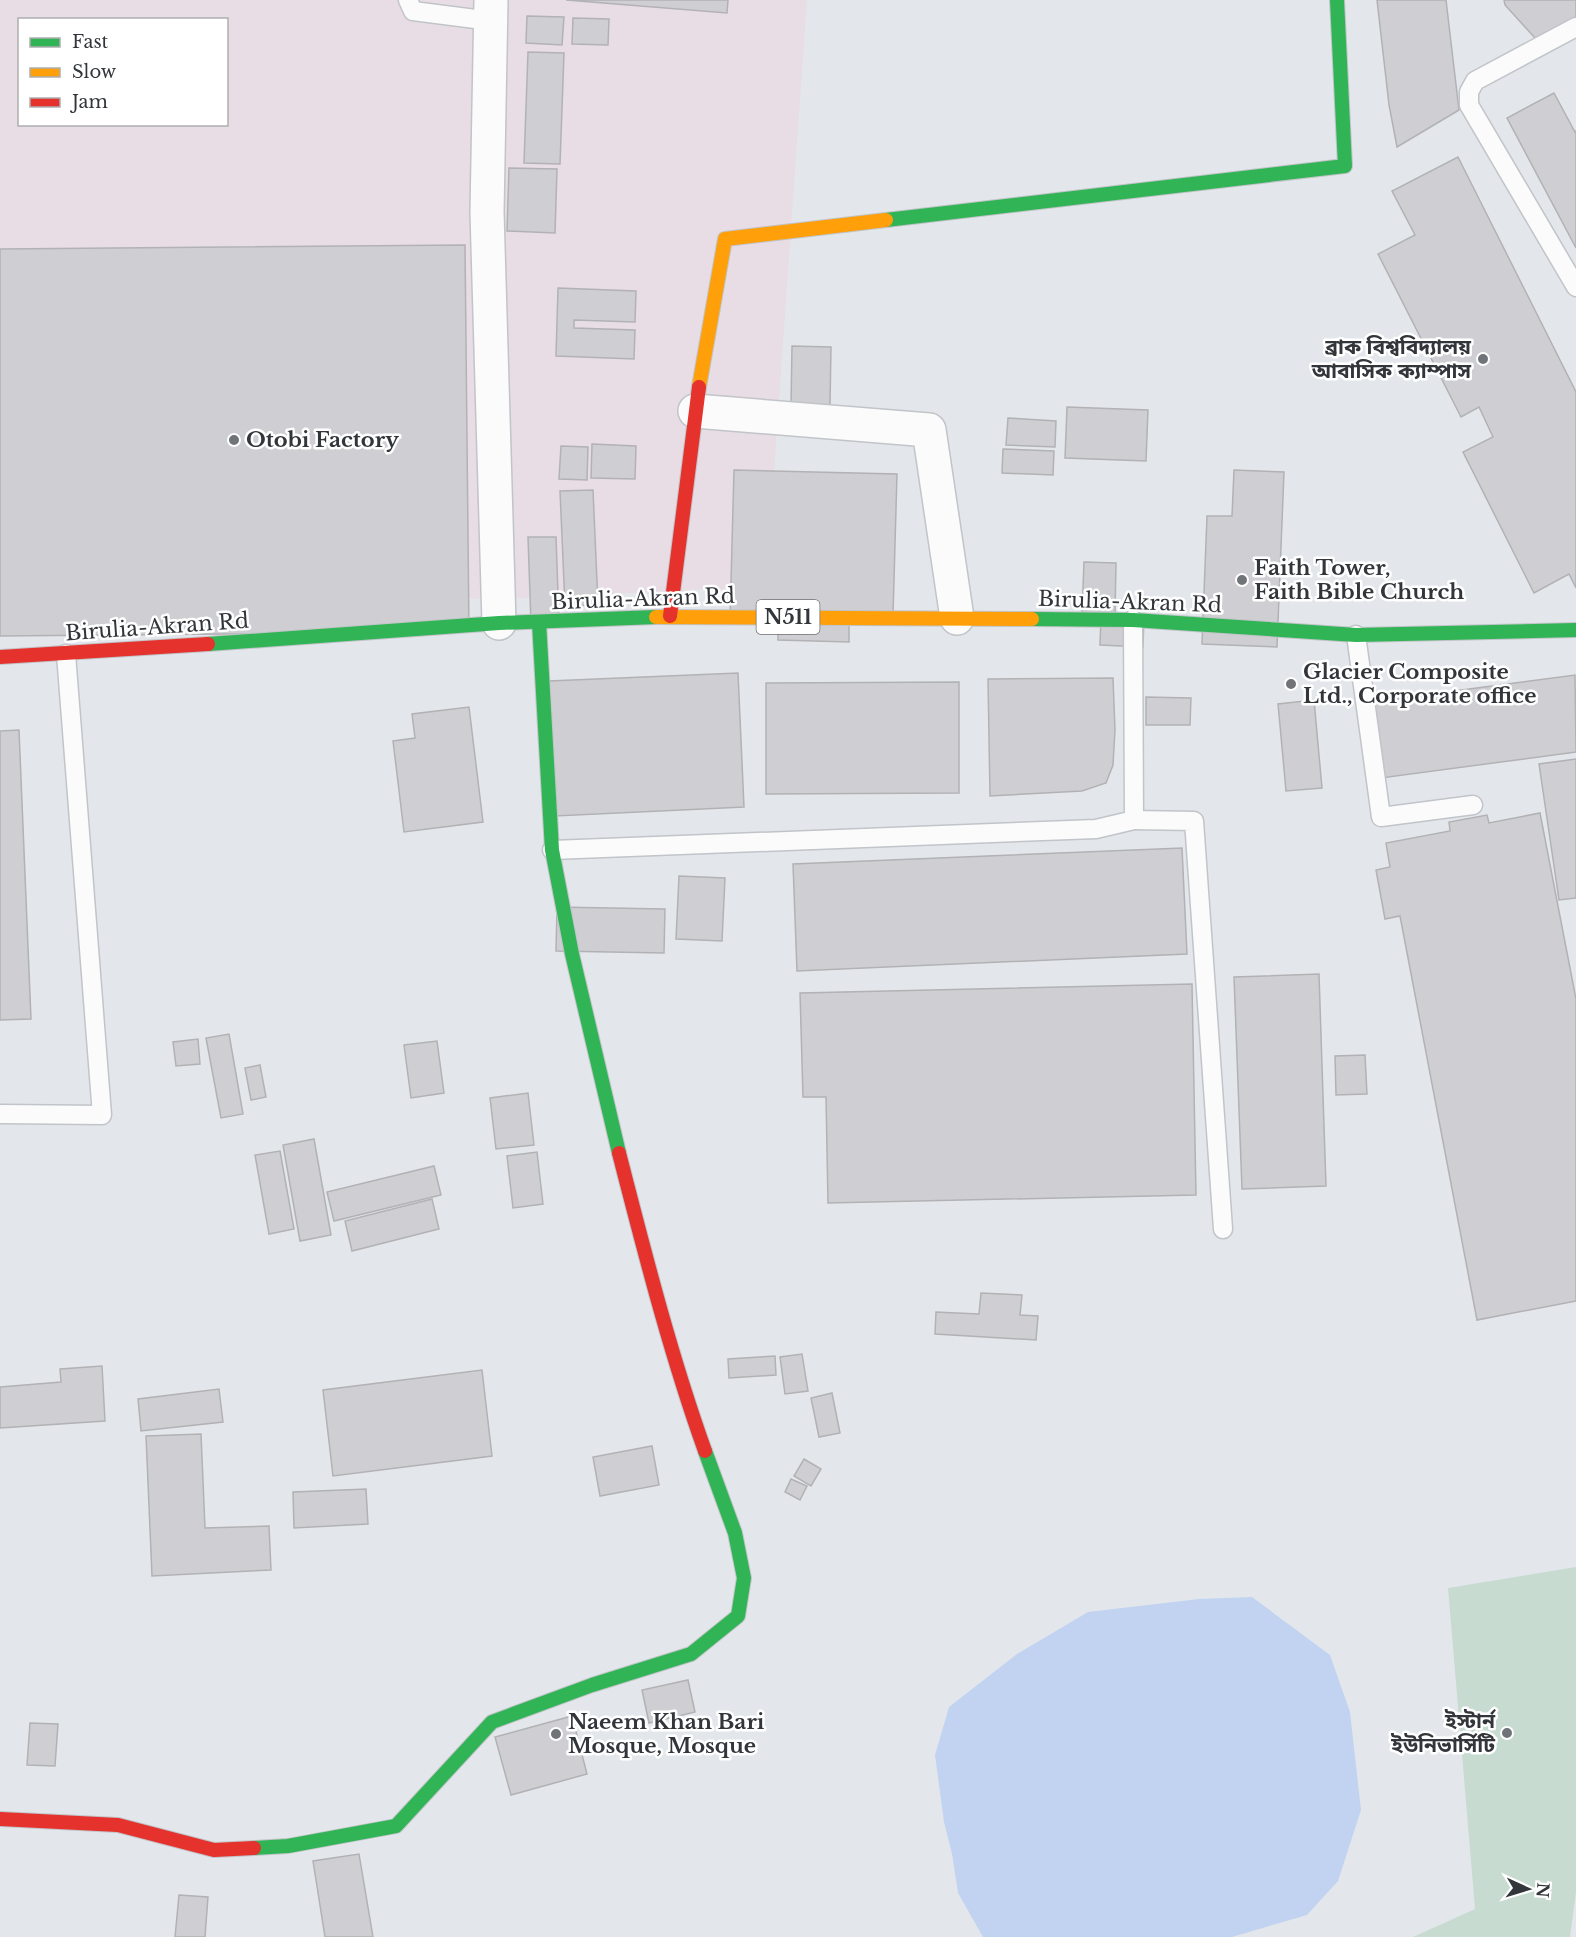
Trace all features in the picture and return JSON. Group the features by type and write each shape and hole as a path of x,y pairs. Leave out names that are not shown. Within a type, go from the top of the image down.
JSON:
{"main road":[{"path":"670,616 695,411 725,239 1345,166 1338,0"},
{"name":"Birulia-Akran Rd","path":"0,657 292,639 499,623 670,616 1133,620 1356,635 1576,630"},
{"path":"0,1819 118,1826 214,1850 288,1846 396,1826 492,1722 592,1684 691,1654 738,1616 744,1578 735,1533 690,1408 656,1296 604,1095 572,954 552,850 539,622"}],"street":[{"path":"491,10 487,212 499,623"},
{"path":"695,411 929,430 957,618"}],"lane":[{"path":"408,0 413,11 491,10"},
{"path":"1576,27 1475,81 1469,92 1470,105 1576,287"},
{"path":"1133,620 1134,820"},
{"path":"1356,635 1381,817 1473,805"},
{"path":"0,1114 102,1115 66,654"},
{"path":"552,850 1096,828 1134,820 1194,821 1223,1229"}],"shaded area":[{"path":"0,0 807,0 766,587 499,599 198,595 0,607"}],"green space":[{"name":"ইস্টার্ন ইউনিভার্সিটি","path":"1576,1567 1576,1892 1570,1937 1413,1937 1475,1909 1448,1588"}],"water":[{"path":"1252,1597 1330,1655 1350,1712 1361,1810 1338,1881 1307,1915 1232,1937 983,1937 958,1893 944,1822 935,1755 949,1707 1017,1654 1088,1612 1199,1599"}],"building":[{"path":"566,0 728,0 727,13"},
{"path":"1377,0 1446,0 1459,110 1397,147 1389,105"},
{"path":"1504,0 1576,0 1576,17 1536,39 1505,5"},
{"path":"527,16 564,17 562,45 526,43"},
{"path":"573,18 609,19 608,45 572,44"},
{"path":"528,52 564,53 560,164 524,163"},
{"path":"1554,93 1576,131 1576,248 1507,118"},
{"path":"1458,157 1576,392 1576,588 1569,574 1534,593 1463,452 1493,437 1479,407 1461,417 1378,254 1415,235 1392,191"},
{"path":"509,168 557,169 555,233 507,231"},
{"name":"Otobi Factory","path":"465,245 469,632 0,636 0,249"},
{"path":"558,288 636,291 635,322 574,320 574,328 635,330 634,359 556,356"},
{"path":"792,346 831,347 830,406 791,406"},
{"path":"1067,407 1148,410 1146,461 1065,458"},
{"path":"1008,418 1056,421 1055,447 1006,445"},
{"path":"592,444 636,446 635,479 591,478"},
{"path":"561,446 588,447 587,480 559,479"},
{"path":"1003,449 1054,451 1053,475 1002,473"},
{"path":"734,470 897,474 893,615 849,614 849,642 778,640 778,621 730,620"},
{"name":"Faith Tower, Faith Bible Church","path":"1234,470 1284,472 1277,647 1202,644 1207,516 1232,516"},
{"path":"593,490 598,605 565,606 560,491"},
{"path":"528,537 556,537 559,623 531,624"},
{"path":"1084,562 1116,563 1115,614 1082,613"},
{"path":"1101,615 1144,617 1143,647 1100,645"},
{"path":"738,673 744,807 555,816 549,681"},
{"path":"1575,675 1576,752 1381,778 1371,702"},
{"path":"1113,678 1115,730 1113,765 1106,783 1082,791 990,796 988,679"},
{"path":"959,682 959,793 766,794 766,683"},
{"path":"1146,697 1191,698 1190,725 1146,725"},
{"path":"1314,700 1322,788 1286,791 1278,704"},
{"path":"469,707 483,822 404,832 393,741 415,738 412,714"},
{"path":"19,730 31,1019 0,1020 0,731"},
{"path":"1576,759 1576,898 1559,900 1539,764"},
{"path":"1540,813 1576,999 1576,1301 1477,1320 1400,916 1385,919 1376,870 1390,867 1386,843 1450,831 1449,822 1487,815 1489,823"},
{"path":"1182,848 1187,954 797,971 793,864"},
{"path":"679,876 725,878 722,941 676,939"},
{"path":"557,907 665,909 664,953 556,951"},
{"path":"1319,974 1326,1186 1242,1189 1234,977"},
{"path":"1192,984 1196,1195 828,1203 826,1097 803,1097 800,993"},
{"path":"229,1034 243,1114 221,1118 206,1038"},
{"path":"198,1039 200,1064 176,1066 173,1042"},
{"path":"437,1041 444,1093 411,1098 404,1045"},
{"path":"1365,1055 1367,1094 1336,1095 1335,1056"},
{"path":"260,1065 266,1097 251,1100 245,1068"},
{"path":"528,1093 534,1145 496,1149 490,1098"},
{"path":"314,1139 331,1235 300,1241 283,1145"},
{"path":"280,1151 294,1229 269,1234 255,1155"},
{"path":"537,1152 543,1204 513,1208 507,1156"},
{"path":"434,1166 441,1195 334,1221 327,1192"},
{"path":"432,1199 439,1229 352,1251 345,1221"},
{"path":"981,1293 1022,1295 1020,1315 1038,1316 1036,1340 935,1334 936,1312 979,1314"},
{"path":"802,1354 808,1391 785,1394 780,1357"},
{"path":"775,1356 776,1375 729,1378 728,1359"},
{"path":"102,1366 105,1421 0,1428 0,1387 61,1382 60,1369"},
{"path":"482,1370 492,1456 333,1476 323,1390"},
{"path":"219,1389 223,1422 141,1431 138,1399"},
{"path":"832,1393 840,1433 819,1437 811,1398"},
{"path":"201,1434 205,1528 269,1526 271,1570 152,1576 146,1436"},
{"path":"652,1446 659,1485 600,1496 593,1457"},
{"path":"804,1459 821,1469 811,1486 794,1476"},
{"path":"791,1479 807,1486 800,1500 785,1492"},
{"path":"366,1489 368,1524 294,1528 293,1492"},
{"path":"688,1680 695,1712 649,1723 642,1690"},
{"path":"572,1716 587,1774 511,1795 495,1737"},
{"path":"30,1723 58,1724 55,1766 27,1765"},
{"path":"359,1854 373,1937 325,1937 313,1861"},
{"path":"179,1895 208,1897 205,1937 175,1937"}],"traffic: fast":[{"path":"886,220 1345,166 1337,0"},
{"path":"208,644 499,623 656,617"},
{"path":"1032,619 1133,620 1356,635 1576,630"},
{"path":"539,622 552,850 572,954 619,1153"},
{"path":"254,1848 288,1846 396,1826 492,1722 592,1685 691,1654 738,1616 744,1578 735,1533 705,1451"}],"traffic: slow":[{"path":"699,387 725,239 886,220"},
{"path":"656,617 1032,619"}],"traffic: jam":[{"path":"670,616 699,387"},
{"path":"0,657 208,644"},
{"path":"619,1153 669,1340 705,1451"},
{"path":"0,1819 118,1825 214,1850 254,1848"}],"place":[{"name":"ব্রাক বিশ্ববিদ্যালয় আবাসিক ক্যাম্পাস","path":"1483,359"},
{"name":"Otobi Factory","path":"234,440"},
{"name":"Faith Tower, Faith Bible Church","path":"1242,580"},
{"name":"Glacier Composite Ltd., Corporate office","path":"1291,684"},
{"name":"ইস্টার্ন ইউনিভার্সিটি","path":"1507,1733"},
{"name":"Naeem Khan Bari Mosque, Mosque","path":"556,1734"}]}
